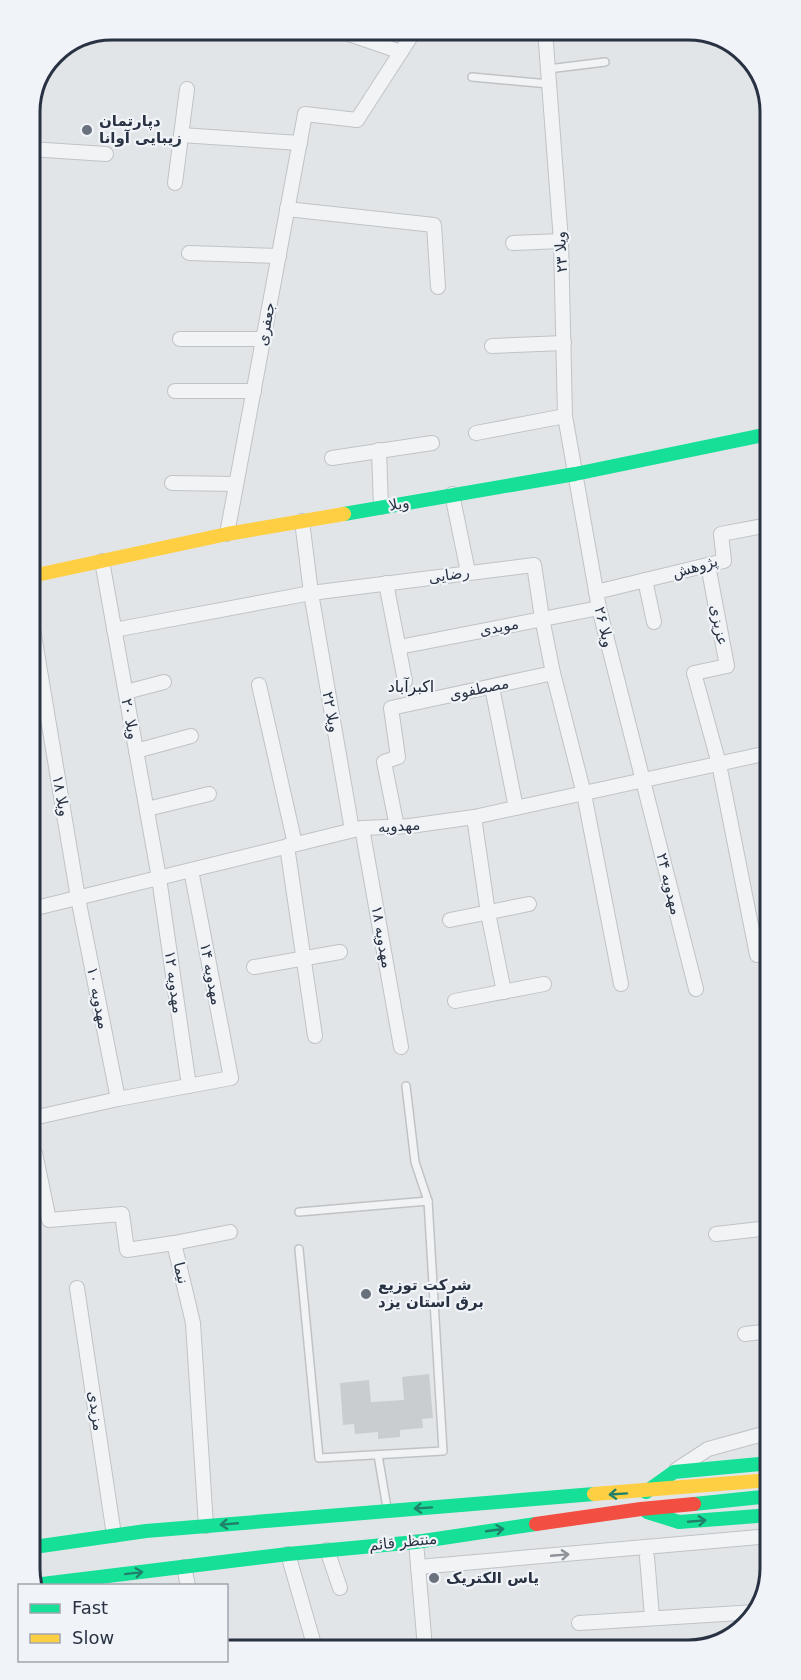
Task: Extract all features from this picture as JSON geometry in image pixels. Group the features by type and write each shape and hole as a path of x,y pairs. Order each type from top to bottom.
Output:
{"main road":[{"name":"ویلا","path":"41,574 227,534 575,474 760,436"},
{"path":"646,1492 674,1472 760,1464"},
{"name":"منتظر قائم","path":"40,1546 114,1535 206,1526 760,1481"},
{"name":"منتظر قائم","path":"44,1584 288,1554 416,1542 641,1509 760,1497"},
{"path":"641,1509 679,1522 760,1516"}],"street":[{"path":"367,40 401,52 408,41"},
{"name":"ویلا ۲۳","path":"546,41 561,241 565,416 575,474"},
{"name":"جعفری","path":"227,534 305,114 357,120 401,52"},
{"path":"175,183 187,89"},
{"path":"181,135 300,143"},
{"path":"41,150 106,154"},
{"path":"288,209 434,225 438,287"},
{"path":"513,243 561,241"},
{"path":"189,253 279,256"},
{"path":"180,339 263,339"},
{"path":"492,346 564,343"},
{"path":"175,391 254,391"},
{"path":"476,433 565,416"},
{"path":"332,458 432,443"},
{"path":"379,450 381,507"},
{"name":"ویلا ۲۶","path":"575,474 599,608 642,779"},
{"path":"172,483 236,484"},
{"path":"452,494 468,572"},
{"name":"ویلا ۲۲","path":"302,521 311,593 357,829"},
{"name":"پژوهش","path":"596,592 724,561 722,534 760,527"},
{"name":"ویلا ۲۰","path":"102,561 159,878"},
{"name":"رضایی","path":"114,630 311,593 534,565 542,618"},
{"name":"عزیزی","path":"708,565 727,666 694,672 719,764"},
{"path":"645,580 654,622"},
{"path":"386,583 405,681"},
{"name":"مویدی","path":"399,646 599,608"},
{"path":"542,618 553,673 584,794 621,984"},
{"name":"مصطفوی","path":"397,827 384,762 398,757 391,708 553,673"},
{"name":"ویلا ۱۸","path":"41,674 78,898"},
{"path":"126,692 164,682"},
{"path":"259,685 291,845 315,1036"},
{"path":"492,687 516,808"},
{"path":"136,751 191,736"},
{"name":"مهدویه","path":"40,907 357,829 397,827 474,817 760,755"},
{"path":"719,764 757,955"},
{"name":"مهدویه ۲۴","path":"642,779 696,989"},
{"path":"147,809 209,794"},
{"path":"474,817 488,912 504,992"},
{"name":"مهدویه ۱۸","path":"357,829 401,1047"},
{"name":"مهدویه ۱۴","path":"189,1086 231,1078 191,870"},
{"name":"مهدویه ۱۲","path":"159,878 189,1086"},
{"name":"مهدویه ۱۰","path":"78,898 118,1099"},
{"path":"450,920 529,904"},
{"path":"254,967 340,952"},
{"path":"456,1001 544,984"},
{"path":"40,1115 189,1086"},
{"name":"نیما","path":"40,1178 49,1220 122,1214 127,1250 174,1243 193,1323 206,1526"},
{"path":"716,1234 760,1229"},
{"path":"174,1243 230,1232"},
{"name":"مزیدی","path":"77,1288 114,1535"},
{"path":"745,1334 760,1332"},
{"path":"674,1472 708,1449 760,1435"},
{"path":"418,1567 760,1537"},
{"path":"416,1542 424,1640"},
{"path":"327,1550 340,1588"},
{"path":"288,1554 313,1639"},
{"path":"647,1557 652,1617"},
{"path":"184,1567 188,1584"},
{"path":"579,1623 745,1613"}],"lane":[{"path":"548,69 605,62"},
{"path":"472,77 549,84"},
{"path":"299,1250 319,1458 443,1451 428,1202 415,1162 406,1086"},
{"path":"298,1212 428,1202"},
{"path":"378,1455 388,1511"}],"building":[{"path":"429,1374 433,1418 422,1419 423,1428 400,1430 400,1437 378,1439 378,1432 355,1434 354,1424 343,1425 340,1383 369,1380 371,1402 404,1400 402,1377"}],"traffic: fast":[{"path":"344,514 575,474 760,436"},
{"path":"646,1492 674,1472 760,1464"},
{"path":"40,1546 146,1531 594,1494"},
{"path":"694,1504 760,1497"},
{"path":"647,1512 679,1522 760,1516"},
{"path":"43,1584 288,1554 416,1542 536,1524"}],"traffic: slow":[{"path":"41,574 227,534 344,514"},
{"path":"594,1494 760,1481"}],"traffic: jam":[{"path":"536,1524 694,1504"}],"place":[{"name":"دپارتمان زیبایی آوانا","path":"87,130"},
{"name":"شرکت توزیع برق استان یزد","path":"366,1294"},
{"name":"یاس الکتریک","path":"434,1578"}],"district":[{"name":"اکبرآباد","path":"411,686"}]}
